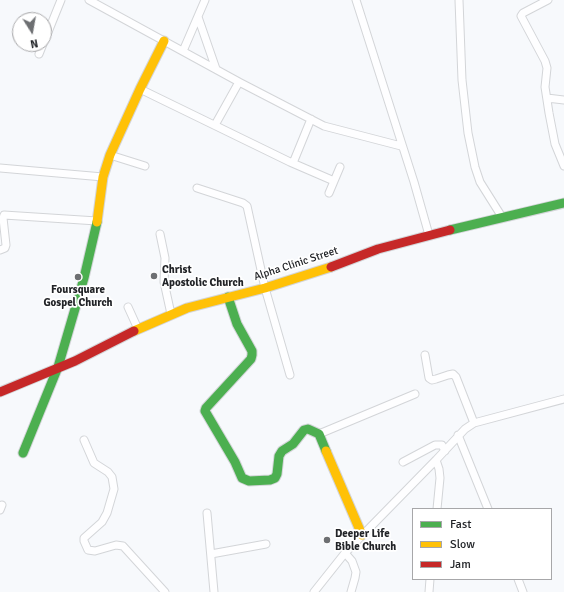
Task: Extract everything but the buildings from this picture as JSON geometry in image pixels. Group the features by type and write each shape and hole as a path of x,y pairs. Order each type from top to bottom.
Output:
{"street":[{"path":"52,23 61,0"},
{"path":"89,0 239,82 324,126 402,146"},
{"path":"183,51 205,0"},
{"path":"356,0 414,182 429,235"},
{"path":"459,0 462,80 468,133 475,167 480,182 502,217"},
{"path":"543,1 522,13 521,16 545,61 547,68 547,98 555,144 564,166"},
{"path":"198,17 216,69"},
{"path":"23,453 58,367 84,278 97,221 103,177 110,155 164,41"},
{"path":"215,125 239,82"},
{"path":"140,89 293,163 334,181"},
{"path":"547,98 564,100"},
{"path":"293,163 311,119"},
{"path":"110,155 145,166"},
{"path":"329,193 340,167"},
{"path":"0,168 103,177"},
{"path":"197,188 247,206 265,288 290,375"},
{"name":"Alpha Clinic Street","path":"0,392 75,361 138,329 187,308 265,288 322,270 378,249 429,235 564,203"},
{"path":"0,250 6,245 4,215 97,221"},
{"path":"160,234 165,258 164,282 171,314"},
{"path":"228,297 237,324 252,351 252,355 251,358 206,408 206,411 235,462 242,478 249,481 270,480 275,478 277,474 279,456 282,451 293,444 304,430 312,430 319,434 362,535"},
{"path":"128,307 138,329"},
{"path":"425,355 429,378 432,380 448,374 453,374 456,377 474,423"},
{"path":"319,434 415,394"},
{"path":"314,592 345,553 445,451 458,435 474,423 564,399"},
{"path":"458,435 488,508"},
{"path":"84,440 94,463 108,472 112,477 114,489 113,497 102,522 84,538 88,550 95,551 116,545 123,546 165,592"},
{"path":"403,462 435,445 442,445 445,451"},
{"path":"436,460 440,478 437,508"},
{"path":"207,513 214,592"},
{"path":"211,554 266,544"},
{"path":"345,553 352,561 356,572 356,578 351,592"},
{"path":"429,592 430,580"},
{"path":"518,580 523,592"}],"traffic: fast":[{"path":"450,230 564,203"},
{"path":"23,453 58,367 84,278 97,222"},
{"path":"228,297 237,324 252,351 252,355 251,359 206,408 205,411 235,462 242,478 249,481 270,480 275,478 277,474 279,456 282,451 293,444 304,430 308,429 319,434 326,451"}],"traffic: slow":[{"path":"97,222 103,177 110,155 164,41"},
{"path":"134,331 187,308 265,288 331,267"},
{"path":"326,451 362,535"}],"traffic: jam":[{"path":"331,267 378,249 450,230"},
{"path":"0,392 75,361 134,331"}],"place":[{"name":"Christ Apostolic Church","path":"154,276"},
{"name":"Foursquare Gospel Church","path":"78,277"},
{"name":"Deeper Life Bible Church","path":"327,540"}]}
